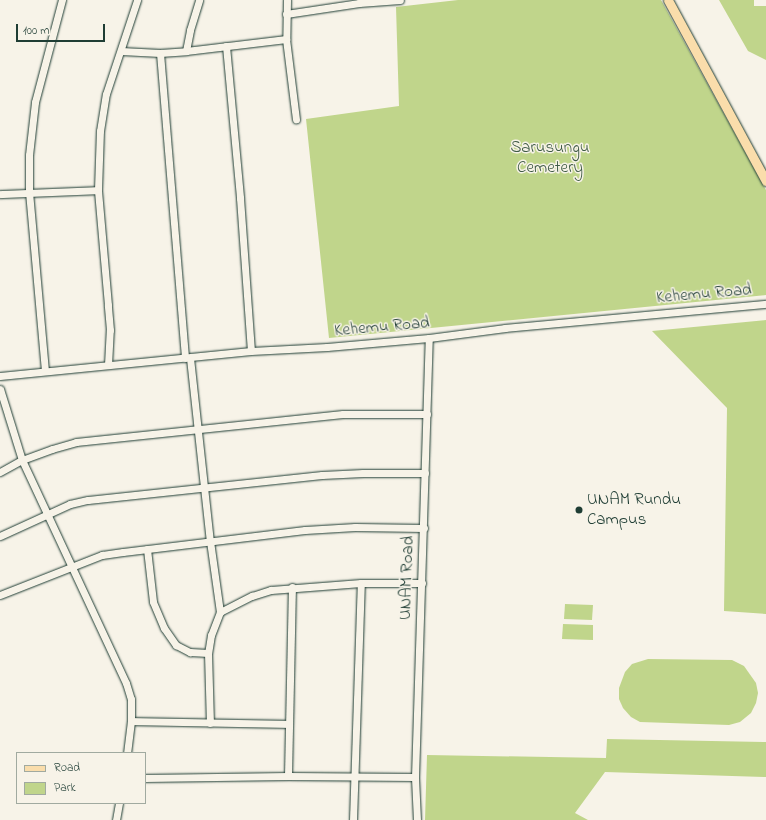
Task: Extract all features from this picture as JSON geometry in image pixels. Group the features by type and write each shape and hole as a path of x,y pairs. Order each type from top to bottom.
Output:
{"main road":[{"path":"668,0 766,180"}],"street":[{"path":"45,372 29,192 29,155 33,114 62,0"},
{"path":"108,365 110,330 98,190 101,117 106,94 137,0"},
{"path":"186,51 190,30 199,0"},
{"path":"287,0 286,39 296,119"},
{"path":"286,14 359,2 400,0"},
{"path":"121,51 160,53 286,39"},
{"path":"226,46 240,198 251,351"},
{"path":"160,53 188,358 220,612 211,635 208,654 210,723"},
{"path":"0,194 98,190"},
{"name":"Kehemu Road","path":"0,376 251,351 327,347 429,338 505,328 766,304"},
{"name":"UNAM Road","path":"417,820 415,777 429,338"},
{"path":"0,389 22,460 126,684 131,700 131,721 127,752"},
{"path":"0,472 22,460 52,448 76,442 343,414 427,414"},
{"path":"0,536 70,504 88,500 329,475 363,473 425,473"},
{"path":"0,595 102,555 210,541 348,528 424,528"},
{"path":"147,549 153,602 164,628 176,645 190,652 208,654"},
{"path":"220,612 252,596 271,590 292,587 361,583 422,583"},
{"path":"353,820 361,583"},
{"path":"288,776 292,587"},
{"path":"131,721 289,724"},
{"path":"146,778 288,776 415,777"},
{"path":"116,820 119,804"}],"green space":[{"name":"Sarusungu Cemetery","path":"458,0 661,0 766,190 766,295 329,338 306,119 399,106 396,7"},
{"path":"719,0 754,0 754,6 766,6 766,60 748,51"},
{"path":"766,320 766,614 724,611 727,408 652,331"},
{"path":"565,604 593,605 592,620 564,619"},
{"path":"563,624 593,625 593,640 562,639"},
{"path":"648,659 732,660 744,666 756,683 758,693 756,703 751,713 740,722 729,725 640,722 631,717 623,708 619,699 619,688 625,672 632,664"},
{"path":"607,739 766,742 766,777 605,772 575,813 588,820 425,820 427,755 606,758"}],"place":[{"name":"UNAM Rundu Campus","path":"579,510"}]}
